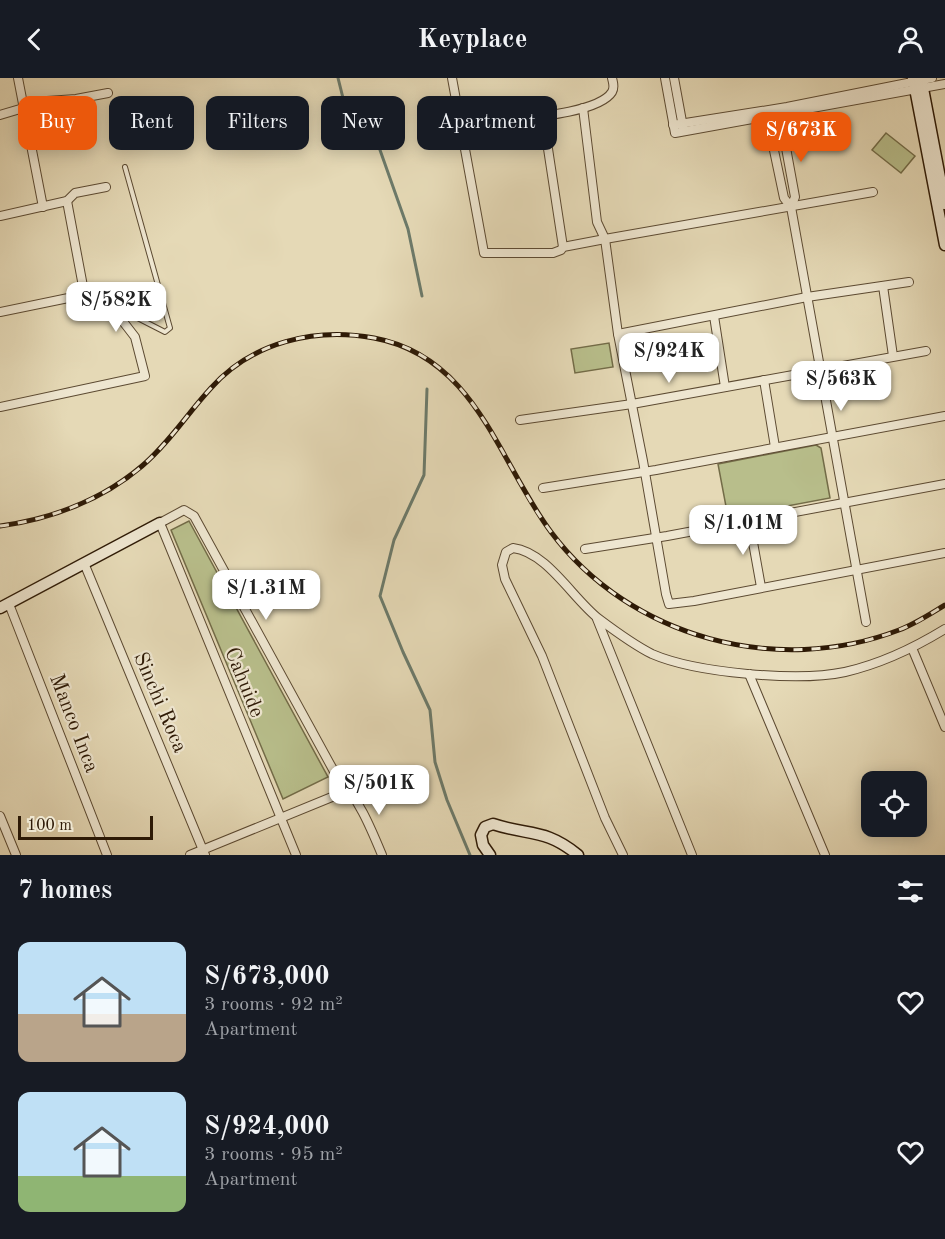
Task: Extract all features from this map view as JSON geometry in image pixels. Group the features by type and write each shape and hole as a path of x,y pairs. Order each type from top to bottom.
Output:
{"street":[{"path":"18,78 21,96"},
{"path":"452,78 484,253 553,253 563,247 873,192"},
{"path":"557,113 599,102 612,93 614,87 612,78"},
{"path":"665,78 675,132 683,127 920,82 945,84"},
{"path":"674,78 683,127"},
{"path":"683,127 780,115 920,82"},
{"path":"920,82 945,204"},
{"path":"92,96 108,93"},
{"path":"583,108 597,222 605,239 618,334 669,604 945,553"},
{"path":"0,115 18,110"},
{"path":"780,115 795,197 791,207"},
{"path":"767,117 784,198 791,207 866,622"},
{"path":"31,150 43,207"},
{"path":"548,150 563,247"},
{"path":"939,175 945,245"},
{"path":"0,216 67,201 75,193 106,187"},
{"path":"67,201 85,297"},
{"path":"618,334 807,297 909,282"},
{"path":"883,286 893,356"},
{"path":"0,312 78,296 106,306 118,315 135,337 145,376 0,407"},
{"path":"714,316 725,387"},
{"path":"520,420 633,404 926,351"},
{"path":"764,380 776,447"},
{"path":"543,488 645,472 945,416"},
{"path":"585,549 656,538 945,483"},
{"path":"4,606 184,510 194,516 336,776 350,790 364,815 382,855"},
{"path":"749,520 762,587"},
{"name":"Cahuide","path":"160,523 296,855"},
{"path":"623,855 604,818 542,656 506,579 502,565 506,552 513,548 528,551 568,586 597,617 650,653 670,661 749,674 828,675 846,672 912,648 945,629"},
{"name":"Sinchi Roca","path":"84,563 204,852"},
{"name":"Manco Inca","path":"4,606 107,855"},
{"path":"597,617 692,855"},
{"path":"912,648 945,727"},
{"path":"749,674 825,855"},
{"path":"190,855 204,852 281,816 350,790"},
{"path":"0,816 16,855"},
{"path":"490,855 483,845 481,835 485,827 493,824 547,836 578,855"}],"lane":[{"path":"106,306 120,309 165,332 169,331 125,167"}],"green space":[{"path":"886,133 915,156 901,173 872,150"},
{"path":"609,343 613,367 575,373 571,349"},
{"path":"816,445 821,448 830,498 728,517 718,464"},
{"path":"189,521 328,777 283,799 171,530"}],"waterway":[{"path":"338,78 344,102 368,123 380,150 408,229 422,296"},
{"path":"427,389 424,475 394,540 380,596 430,710 435,762 447,800 470,855"}],"railway":[{"path":"0,526 57,513 93,498 127,478 161,448 211,388 245,359 265,349 307,337 352,335 374,338 409,349 437,366 461,389 481,416 532,504 551,532 584,569 622,599 664,622 709,638 756,648 804,649 852,644 899,630 945,605"}]}
